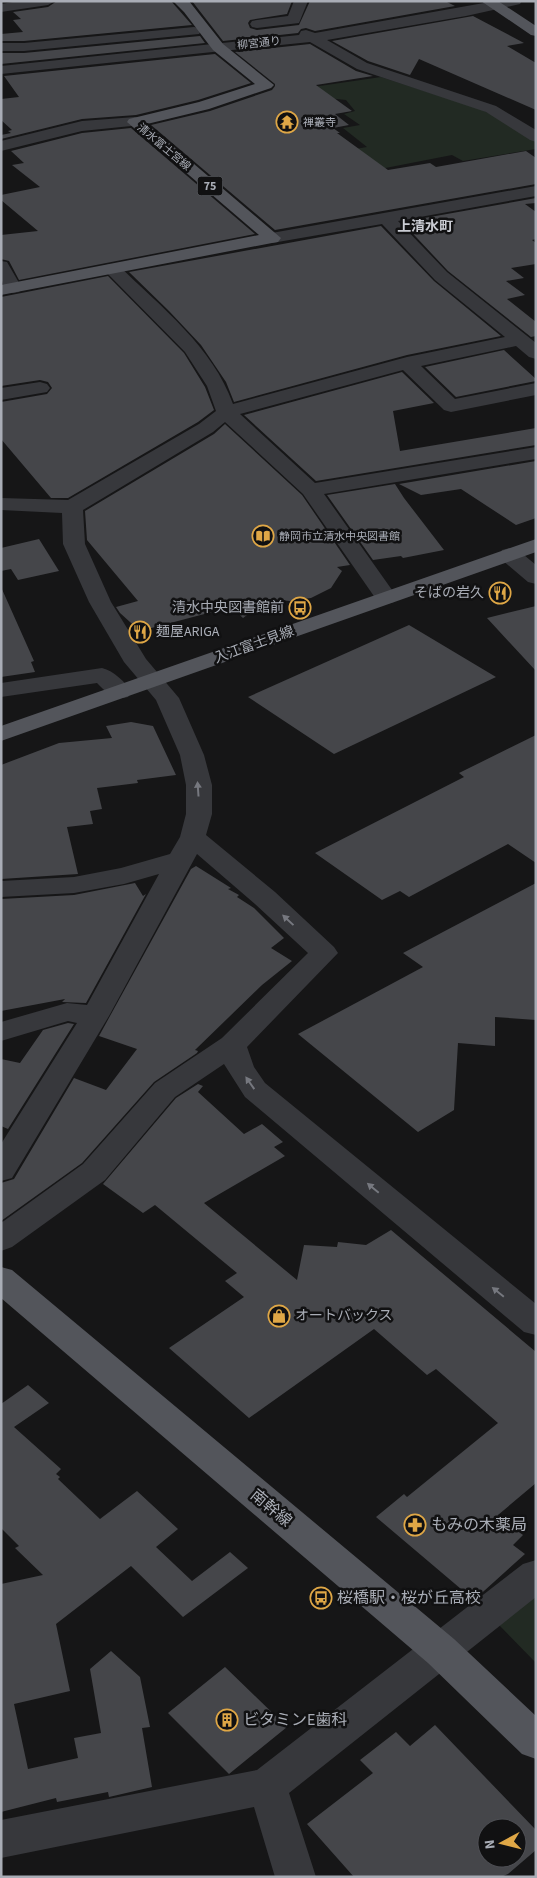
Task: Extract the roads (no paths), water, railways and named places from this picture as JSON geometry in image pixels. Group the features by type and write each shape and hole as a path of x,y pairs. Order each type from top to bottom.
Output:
{"main road":[{"name":"清水富士宮線","path":"135,122 204,106 266,85 218,47 189,9 180,1"},
{"path":"492,4 536,32"},
{"name":"清水富士宮線","path":"135,122 272,238"},
{"path":"7,289 272,238"},
{"name":"入江富士見線","path":"1,734 536,545"},
{"name":"南幹線","path":"1,1279 441,1652 536,1742"}],"street":[{"path":"1,8 48,1"},
{"path":"294,20 301,1"},
{"name":"柳宮通り","path":"1,70 312,38 515,1"},
{"path":"245,25 294,20"},
{"path":"294,20 305,34 362,66 492,109 536,137"},
{"path":"1,47 24,47 225,27"},
{"path":"1,146 82,126 135,122"},
{"path":"272,238 535,192"},
{"path":"386,218 441,276 536,353"},
{"path":"1,266 7,289"},
{"path":"112,269 192,348 218,386 226,412 310,490 386,597"},
{"path":"1,504 72,507 206,428 226,412 407,363 519,340"},
{"path":"407,363 451,406 536,389"},
{"path":"1,394 40,388"},
{"path":"310,490 536,453"},
{"path":"1,1170 95,1016 186,849 199,814 199,785 192,755 167,698 136,662 100,602 74,544 72,507"},
{"path":"510,555 536,577"},
{"path":"1,690 102,675 120,692"},
{"path":"1,888 74,885 124,876 186,849"},
{"path":"1,1239 94,1172 165,1090 232,1045 324,953 265,898 186,849"},
{"path":"1,1032 67,1012 95,1016"},
{"path":"232,1045 240,1068 255,1090 536,1323"},
{"path":"1,1839 267,1786 441,1652 536,1575"},
{"path":"267,1786 296,1877"}],"place":[{"name":"禅叢寺","path":"287,122"},
{"name":"静岡市立清水中央図書館","path":"263,536"},
{"name":"そばの岩久","path":"500,593"},
{"name":"清水中央図書館前","path":"300,608"},
{"name":"麺屋ARIGA","path":"140,632"},
{"name":"オートバックス","path":"279,1316"},
{"name":"もみの木薬局","path":"415,1525"},
{"name":"桜橋駅・桜が丘高校","path":"321,1598"},
{"name":"ビタミンE歯科","path":"227,1720"}],"district":[{"name":"上清水町","path":"425,227"}]}
